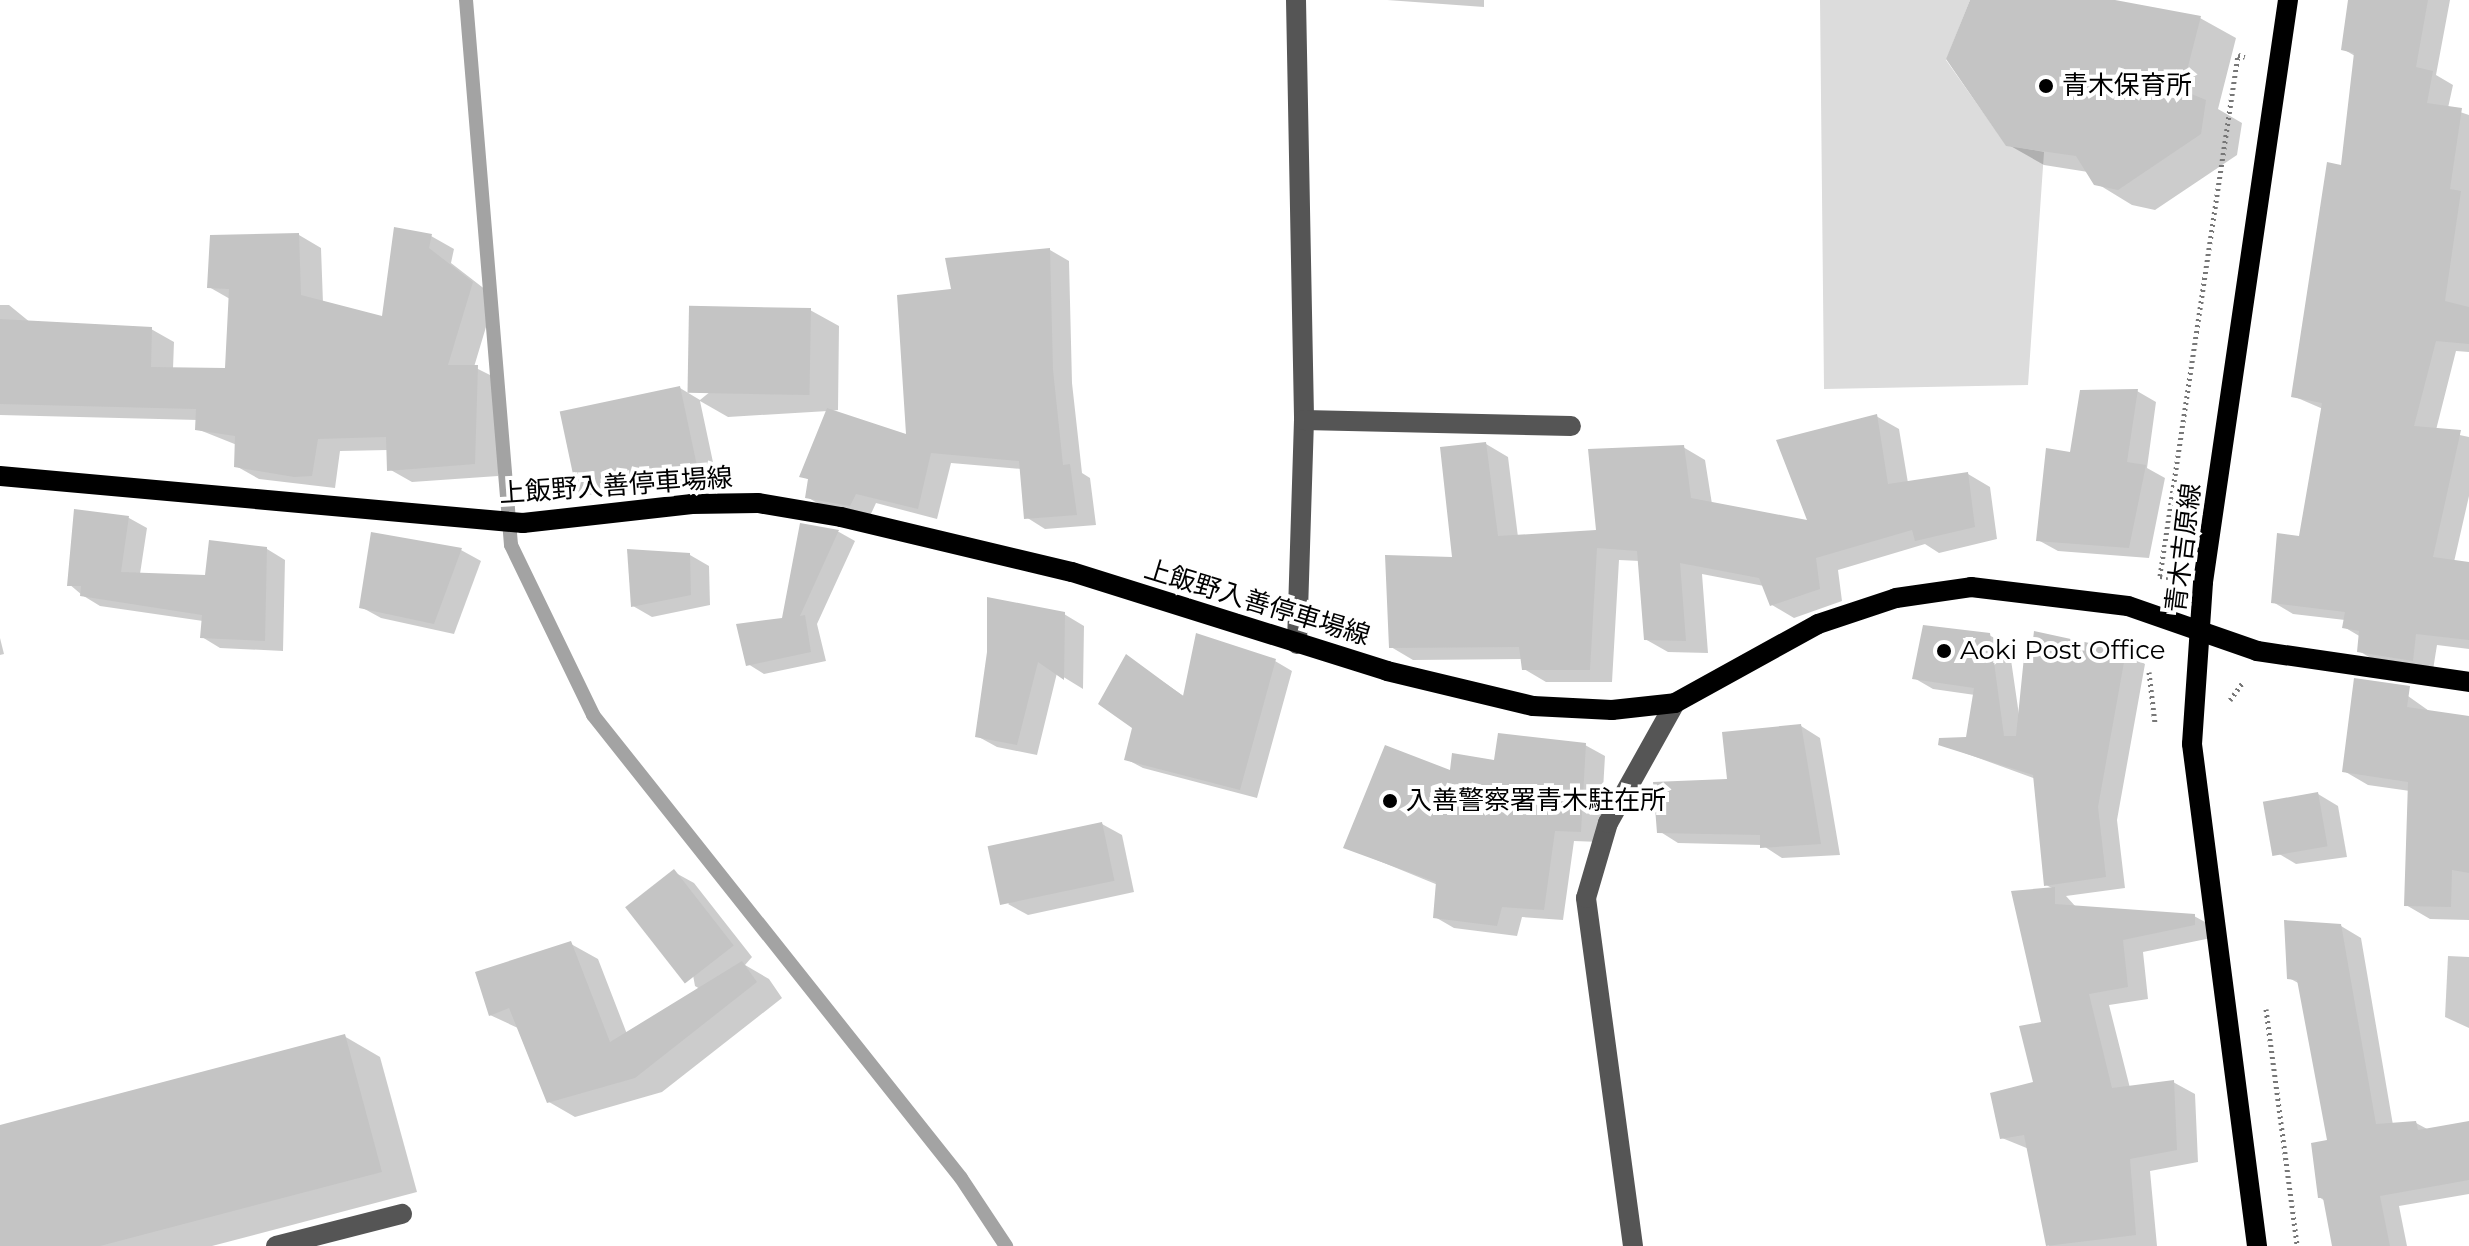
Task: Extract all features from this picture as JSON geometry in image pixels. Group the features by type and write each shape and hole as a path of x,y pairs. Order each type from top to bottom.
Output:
{"main road":[{"name":"青木吉原線","path":"2257,1246 2192,744 2203,582 2288,0"},
{"name":"上飯野入善停車場線","path":"0,476 523,523 692,504 758,503 841,517 1072,572 1297,644 1463,691 1533,706 1612,710 1675,703 1818,624 1896,598 1971,587 2021,589 2128,606 2257,651 2469,682"}],"street":[{"path":"1296,0 1304,420 1297,644"},
{"path":"1304,420 1571,426"},
{"path":"1633,1246 1586,898 1608,823 1675,703"},
{"path":"276,1246 402,1214"}],"shaded area":[{"path":"1820,0 1970,0 1946,60 2006,145 2044,152 2028,385 1824,389"}],"building":[{"path":"1970,0 2115,0 2201,16 2182,90 2206,100 2201,134 2118,190 2094,185 2076,156 2006,146 1946,59"},
{"path":"2348,0 2428,0 2416,67 2433,71 2427,103 2462,108 2450,189 2461,191 2445,301 2469,307 2469,344 2436,341 2414,426 2461,430 2433,557 2469,562 2469,640 2416,634 2413,661 2357,652 2359,631 2342,628 2345,612 2271,603 2277,533 2299,536 2322,403 2291,397 2327,162 2341,165 2354,53 2341,50"},
{"path":"394,227 432,234 429,248 473,282 448,365 478,365 475,464 387,471 386,437 318,439 312,476 294,477 234,467 235,436 195,430 196,409 0,404 0,319 152,327 151,367 225,368 229,289 207,288 210,235 299,233 301,295 382,316"},
{"path":"1050,248 1053,370 1063,465 1070,464 1077,515 1024,519 1019,461 931,453 918,509 856,494 850,506 805,498 808,479 799,477 827,408 906,434 897,295 951,289 945,258"},
{"path":"689,306 811,308 809,395 688,393"},
{"path":"680,386 698,471 578,497 560,412"},
{"path":"2138,389 2127,462 2146,465 2129,548 2036,541 2046,448 2070,452 2080,390"},
{"path":"1877,414 1888,484 1968,472 1975,527 1915,541 1912,530 1816,558 1820,589 1770,606 1759,578 1680,563 1686,641 1644,640 1637,551 1597,548 1590,670 1522,670 1519,647 1389,648 1385,555 1452,557 1440,447 1486,442 1498,536 1596,530 1588,449 1684,445 1691,498 1807,520 1776,440"},
{"path":"74,509 129,516 121,572 205,575 209,540 267,547 265,641 200,638 202,615 80,596 81,586 67,586"},
{"path":"800,523 839,530 800,616 805,615 811,652 746,666 736,624 782,618"},
{"path":"371,532 462,548 434,624 359,608"},
{"path":"627,549 690,553 691,595 631,607"},
{"path":"987,597 1065,612 1064,680 1038,662 1017,745 975,737 987,652"},
{"path":"1923,625 1990,633 2004,736 2016,736 2026,637 2033,638 2034,631 2126,651 2098,807 2106,877 2044,886 2033,775 1938,745 1939,738 1966,737 1974,688 1912,679"},
{"path":"1196,633 1276,659 1240,790 1124,760 1132,728 1098,704 1126,654 1183,696"},
{"path":"2354,678 2410,686 2407,707 2469,716 2469,873 2452,870 2451,907 2404,906 2408,782 2342,772"},
{"path":"1801,724 1821,844 1760,848 1760,835 1657,833 1653,782 1727,779 1722,732"},
{"path":"1498,733 1586,743 1581,832 1555,831 1544,910 1502,907 1497,926 1433,918 1436,882 1343,848 1385,745 1450,770 1452,753 1494,760"},
{"path":"2318,792 2328,846 2272,856 2263,802"},
{"path":"1102,822 1114,881 1000,905 988,846"},
{"path":"674,869 734,945 685,984 625,907"},
{"path":"2055,887 2055,904 2195,914 2195,925 2123,940 2128,987 2089,994 2112,1088 2174,1080 2177,1150 2130,1159 2136,1235 2046,1246 2024,1135 2000,1139 1990,1093 2033,1082 2019,1026 2041,1022 2011,891"},
{"path":"2284,920 2341,924 2376,1124 2416,1121 2418,1130 2469,1121 2469,1180 2380,1196 2390,1246 2332,1246 2323,1198 2318,1198 2311,1143 2327,1140 2297,980 2287,979"},
{"path":"571,941 610,1042 742,961 757,982 635,1078 547,1103 509,1008 489,1016 475,972"},
{"path":"345,1034 382,1172 100,1246 0,1246 0,1125"}],"waterway":[{"path":"466,0 511,545 593,715 961,1178 1006,1246"}],"place":[{"name":"青木保育所","path":"2046,86"},
{"name":"Aoki Post Office","path":"1944,651"},
{"name":"入善警察署青木駐在所","path":"1390,801"}]}
